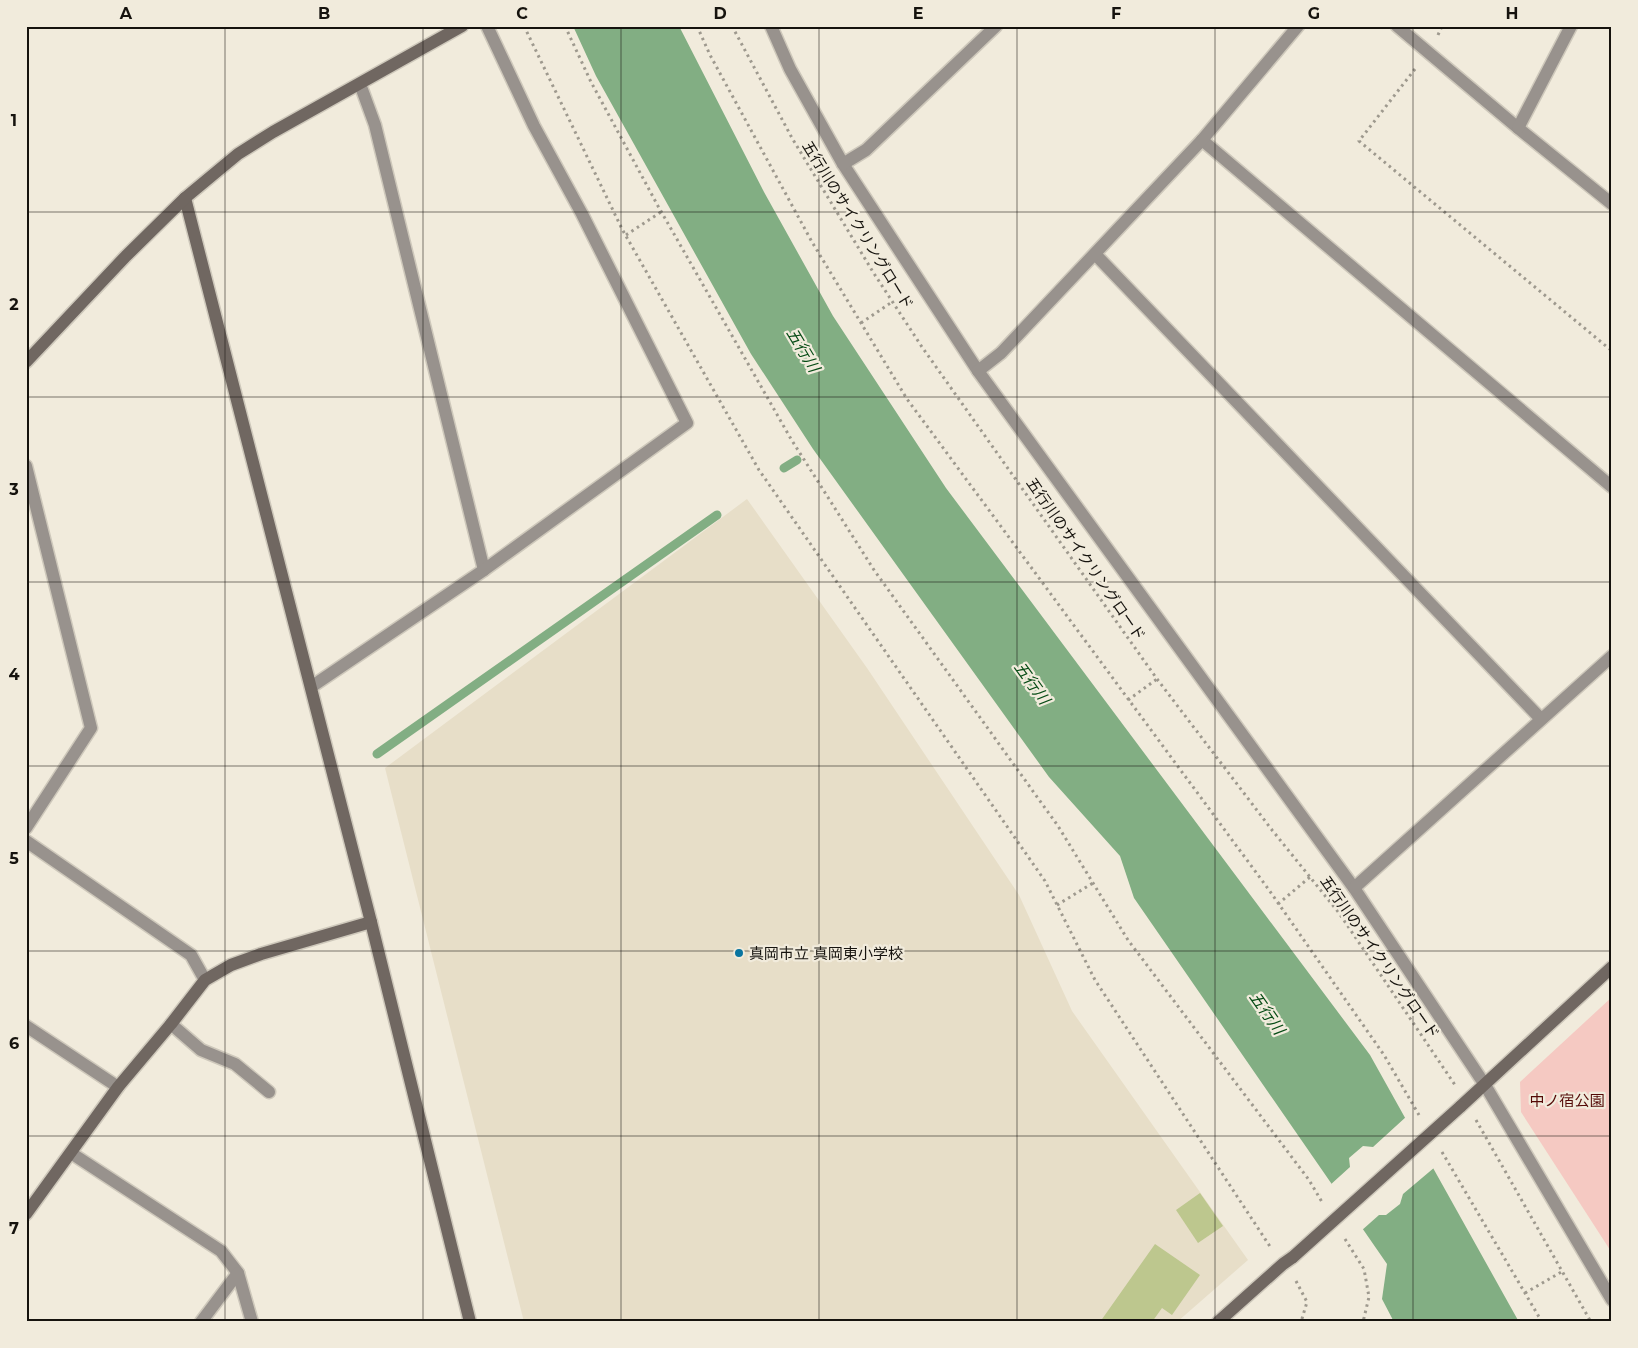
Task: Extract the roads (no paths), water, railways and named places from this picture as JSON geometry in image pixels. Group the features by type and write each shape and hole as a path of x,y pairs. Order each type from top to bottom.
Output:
{"street":[{"path":"26,362 126,256 186,198 238,154 273,132 462,26"},
{"path":"311,687 484,570 687,423 582,214 534,126 487,26"},
{"path":"772,26 790,68 843,164 978,371 1354,888 1485,1085 1612,1300"},
{"path":"843,164 866,150 996,26"},
{"path":"978,371 1001,353 1202,140 1298,26"},
{"path":"1397,26 1612,204"},
{"path":"1518,128 1571,26"},
{"path":"360,84 376,125 484,570"},
{"path":"1202,140 1612,486"},
{"path":"186,198 371,922 470,1322"},
{"path":"1095,254 1541,719"},
{"path":"26,466 91,728 26,828"},
{"path":"1354,888 1612,656"},
{"path":"26,841 192,955 205,980"},
{"path":"26,1214 118,1087 205,980 232,965 261,954 371,922"},
{"path":"1218,1322 1485,1085 1612,967"},
{"path":"171,1024 201,1050 235,1064 269,1092"},
{"path":"26,1026 118,1087"},
{"path":"70,1153 221,1252 238,1273 252,1322"},
{"path":"201,1322 238,1273"}],"water":[{"name":"五行川","path":"573,26 679,26 764,192 833,316 946,488 1370,1055 1519,1322 1394,1322 1382,1299 1387,1264 1134,898 1120,856 1049,777 813,449 751,354 596,76"}],"waterway":[{"path":"784,468 797,460"},
{"path":"377,754 717,515"}],"place":[{"name":"真岡市立 真岡東小学校","path":"739,953"}],"park label":[{"name":"中ノ宿公園","path":"1567,1100"}]}
